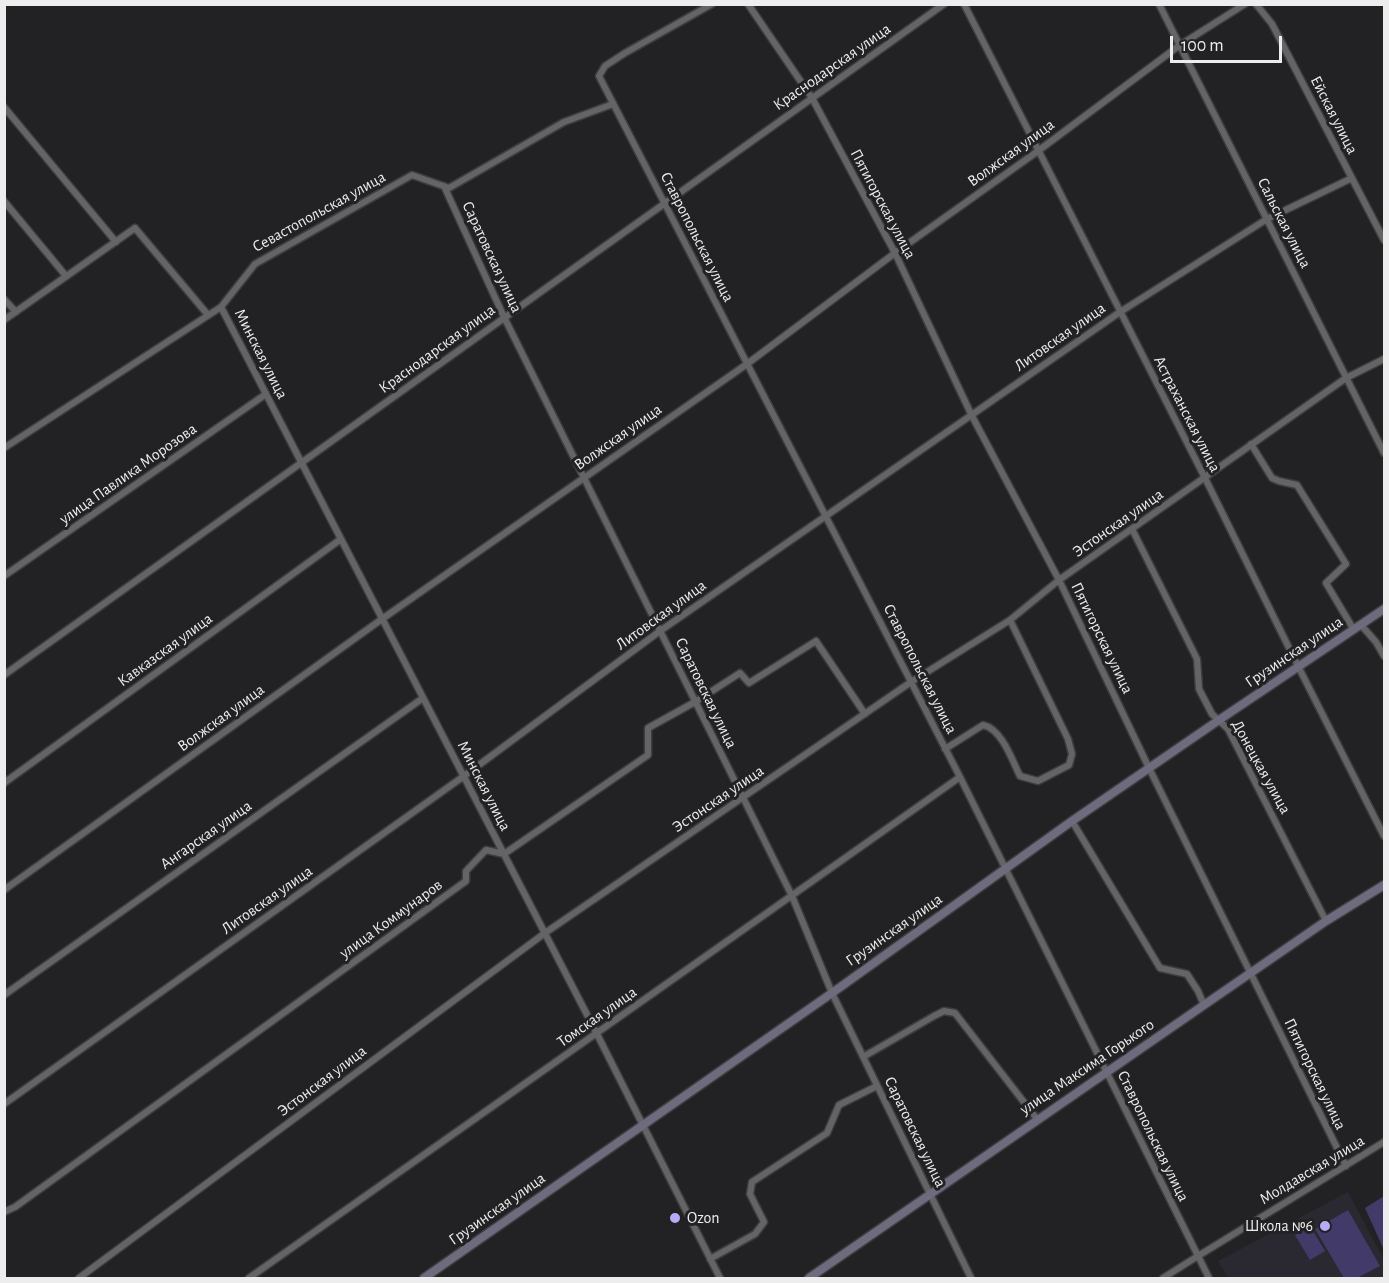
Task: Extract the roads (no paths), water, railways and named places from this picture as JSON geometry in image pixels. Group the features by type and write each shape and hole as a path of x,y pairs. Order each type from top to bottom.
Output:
{"main road":[{"name":"Грузинская улица","path":"424,1278 832,993 1072,821 1384,609"},
{"name":"улица Максима Горького","path":"809,1278 1326,921 1384,885"}],"street":[{"name":"Ставропольская улица","path":"712,4 625,53 605,66 599,76 960,777 1209,1278"},
{"name":"Пятигорская улица","path":"748,4 812,98 895,253 972,416 1059,580 1149,768 1346,1166"},
{"name":"Краснодарская улица","path":"4,675 944,4"},
{"name":"Астраханская улица","path":"964,4 1384,836"},
{"name":"Сальская улица","path":"1159,4 1384,453"},
{"name":"Волжская улица","path":"4,890 382,619 747,364 1180,45 1245,4"},
{"name":"Ейская улица","path":"1256,4 1272,24 1384,240"},
{"path":"444,186 449,188 564,122 613,104"},
{"path":"4,106 116,242"},
{"name":"Севастопольская улица","path":"4,448 221,307 255,264 412,175 444,186"},
{"name":"Литовская улица","path":"4,1104 464,776 660,631 1120,312 1267,219 1352,178"},
{"name":"Саратовская улица","path":"444,186 504,317 792,896 832,993 971,1278"},
{"path":"4,201 66,276"},
{"path":"4,320 135,228 208,315"},
{"path":"4,299 16,312"},
{"name":"Минская улица","path":"221,307 597,1034 720,1278"},
{"name":"Эстонская улица","path":"79,1278 545,933 911,682 1010,620 1059,580 1346,378 1384,359"},
{"name":"улица Павлика Морозова","path":"4,576 266,394"},
{"path":"1251,444 1272,478 1297,485 1346,564 1326,583 1357,627 1376,642 1384,656"},
{"name":"Донецкая улица","path":"1132,529 1197,659 1199,689 1212,714 1228,729 1326,921"},
{"name":"Кавказская улица","path":"4,783 341,539"},
{"path":"945,749 984,725 991,727 999,735 1020,776 1038,781 1068,765 1072,754 1068,739 1010,620"},
{"name":"улица Коммунаров","path":"4,1212 15,1207 466,881 466,871 486,850 504,854 648,755 648,728 695,702 740,673 749,683 816,641 864,714"},
{"name":"Ангарская улица","path":"4,995 423,698"},
{"name":"Томская улица","path":"249,1278 960,777"},
{"path":"1072,821 1160,968 1187,974 1204,1005"},
{"path":"863,1057 944,1011 955,1013 1037,1119"},
{"path":"710,1258 755,1234 764,1222 750,1194 752,1182 827,1133 839,1105 877,1086"},
{"name":"Молдавская улица","path":"1163,1278 1384,1142"}],"place":[{"name":"Ozon","path":"675,1218"},
{"name":"Школа №6","path":"1325,1226"}]}
